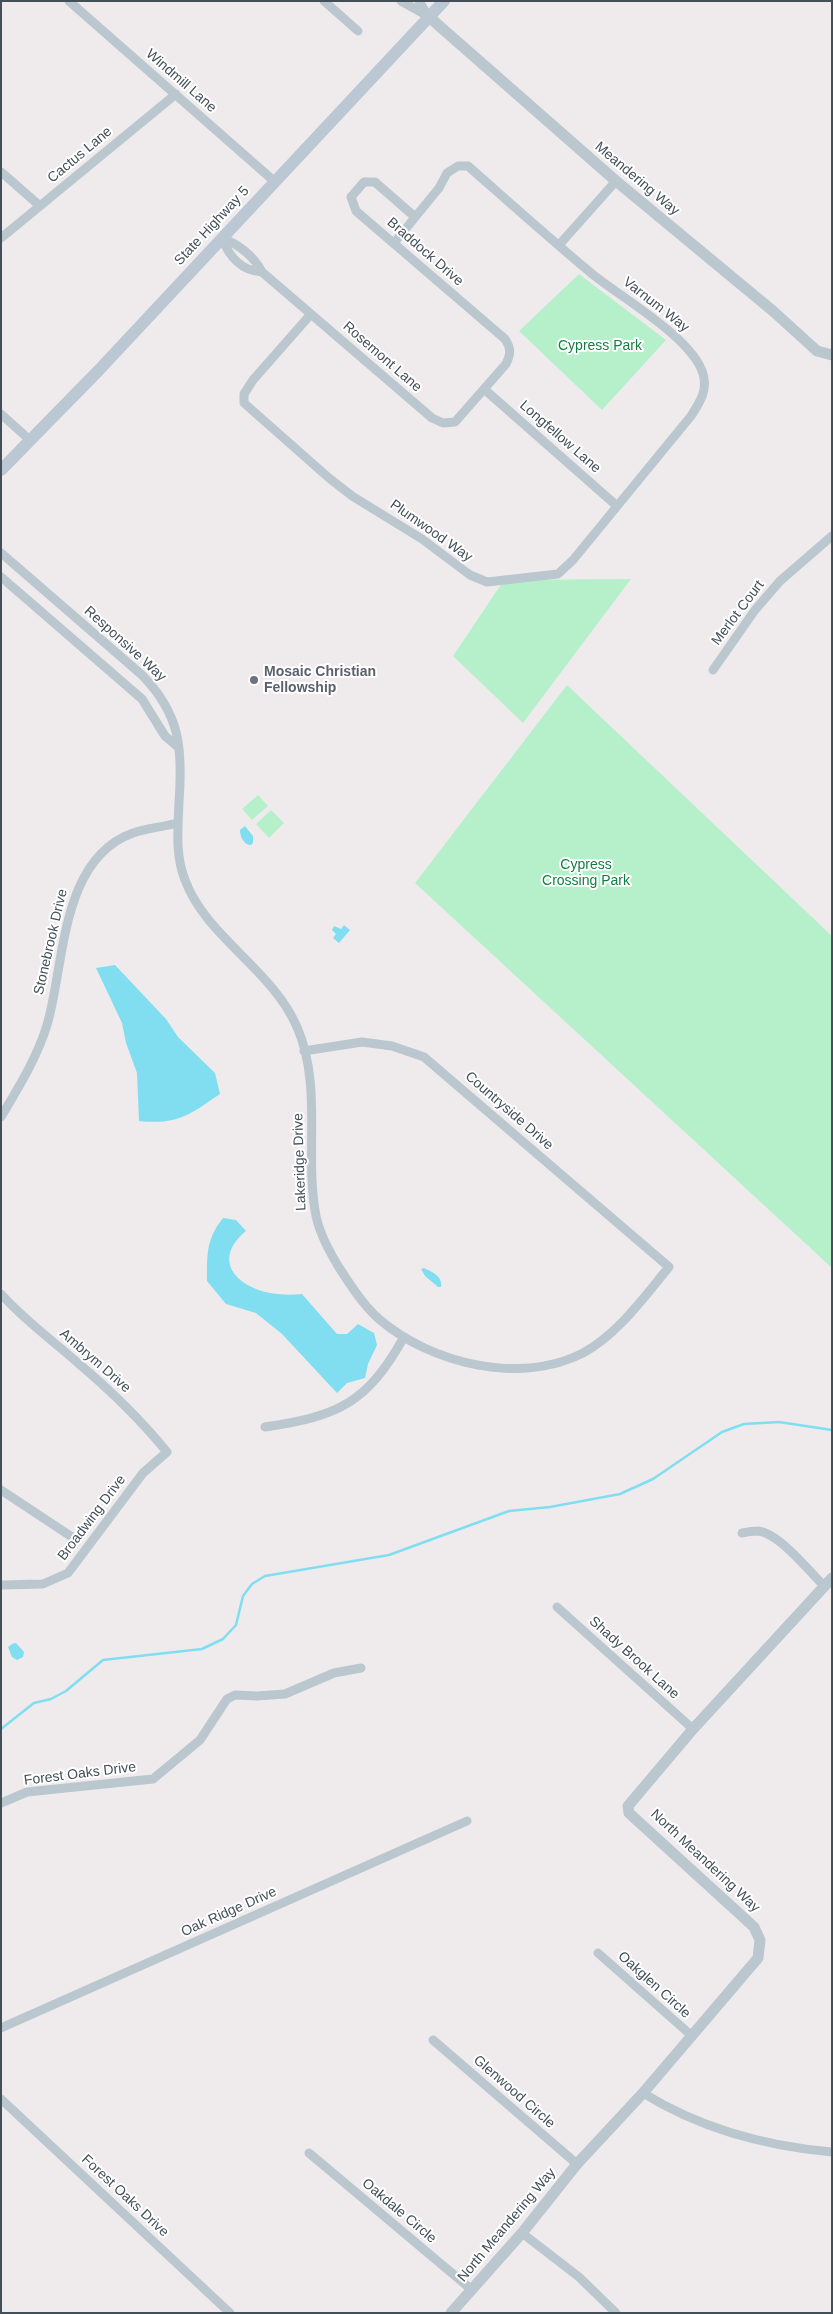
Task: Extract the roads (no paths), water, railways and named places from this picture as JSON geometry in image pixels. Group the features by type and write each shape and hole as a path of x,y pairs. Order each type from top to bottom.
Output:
{"main road":[{"name":"State Highway 5","path":"1,470 31,441 444,1"}],"street":[{"name":"Windmill Lane","path":"69,1 274,181"},
{"path":"324,1 358,31"},
{"path":"401,1 428,16"},
{"path":"419,1 428,16"},
{"name":"Meandering Way","path":"428,16 616,181 773,311 817,351 832,355"},
{"name":"Cactus Lane","path":"1,238 176,94"},
{"name":"Varnum Way","path":"415,217 448,174 458,166 468,166 593,274 688,348 703,374 704,396 692,416 618,506"},
{"path":"1,172 40,206"},
{"path":"559,245 616,181"},
{"name":"Braddock Drive","path":"415,217 374,182 364,182 351,197 356,211 505,339 510,346 510,355 506,364 484,389"},
{"path":"394,243 415,217"},
{"name":"Rosemont Lane","path":"222,238 234,243 258,264 262,272 432,418 443,423 455,422 484,389"},
{"name":"Plumwood Way","path":"311,314 253,380 244,394 244,403 352,496 422,539 470,575 488,582 558,574 573,560 618,506"},
{"name":"Longfellow Lane","path":"484,389 618,506"},
{"path":"1,414 31,441"},
{"name":"Merlot Court","path":"713,670 755,610 780,581 832,536"},
{"name":"Responsive Way","path":"1,553 142,675 158,692 177,729 178,747"},
{"path":"1,577 142,699 165,736 178,747"},
{"name":"Lakeridge Drive","path":"178,747 180,769 177,824 178,855 184,880 196,904 276,990 297,1027 311,1082 312,1162 316,1218 330,1252 349,1284 378,1318 404,1337 448,1358 497,1369 534,1368 581,1354 604,1340 669,1267"},
{"name":"Stonebrook Drive","path":"1,1117 27,1072 46,1026 71,910 79,884 91,865 106,848 132,833 177,824"},
{"name":"Countryside Drive","path":"304,1051 362,1042 392,1046 424,1057 669,1267"},
{"name":"Ambrym Drive","path":"1,1294 18,1312 140,1420 167,1452"},
{"path":"265,1427 296,1421 349,1404 367,1390 388,1365 404,1337"},
{"name":"Broadwing Drive","path":"1,1585 43,1584 68,1573 143,1473 167,1452"},
{"path":"1,1490 72,1537"},
{"path":"742,1533 759,1531 770,1536 828,1582"},
{"name":"North Meandering Way","path":"452,2313 522,2233 577,2164 643,2092 758,1958 760,1940 754,1926 629,1813 628,1806 693,1729 752,1667 828,1582"},
{"name":"Shady Brook Lane","path":"557,1607 693,1729"},
{"name":"Forest Oaks Drive","path":"1,1803 28,1792 153,1779 200,1740 227,1699 235,1695 285,1694 334,1673 361,1668"},
{"name":"Oak Ridge Drive","path":"1,2028 467,1821"},
{"name":"Oakglen Circle","path":"598,1953 692,2036"},
{"name":"Glenwood Circle","path":"433,2040 577,2164"},
{"path":"643,2092 666,2107 694,2120 739,2136 781,2146 832,2152"},
{"name":"Forest Oaks Drive","path":"1,2099 230,2313"},
{"name":"Oakdale Circle","path":"309,2153 472,2290"},
{"path":"522,2233 579,2277 616,2313"}],"water":[{"path":"245,826 253,836 253,843 251,845 244,842 241,835 240,830"},
{"path":"344,925 350,930 339,943 333,938 336,934 332,930 334,926 341,929"},
{"path":"115,965 166,1019 178,1037 215,1073 220,1094 191,1113 174,1120 139,1121 137,1073 126,1043 122,1023 96,968"},
{"path":"223,1218 236,1220 246,1231 236,1241 230,1252 229,1261 232,1270 238,1278 247,1284 270,1293 302,1294 337,1334 347,1334 358,1324 374,1333 377,1345 368,1364 365,1378 347,1383 337,1393 282,1334 256,1313 226,1304 207,1281 210,1240"},
{"path":"424,1268 439,1277 441,1287 438,1287 425,1276 421,1269"},
{"path":"16,1643 24,1652 23,1657 17,1660 12,1657 8,1647"}],"waterway":[{"path":"1,1729 34,1703 51,1699 66,1691 103,1660 202,1649 223,1639 236,1625 243,1596 252,1584 265,1576 389,1555 509,1511 550,1507 620,1494 653,1479 722,1432 744,1424 779,1422 832,1430"}],"place":[{"name":"Mosaic Christian Fellowship","path":"254,680"}],"park label":[{"name":"Cypress Park","path":"600,346"},
{"name":"Cypress Crossing Park","path":"586,874"}]}
